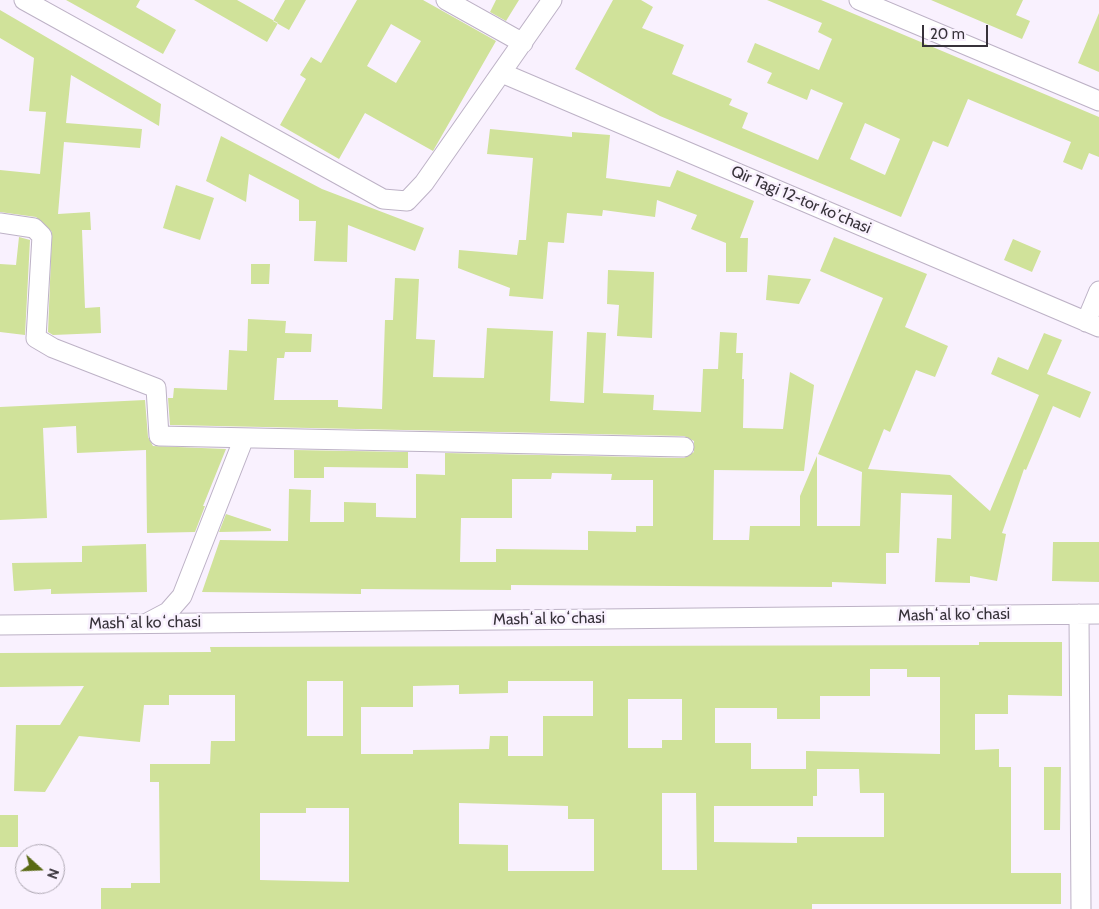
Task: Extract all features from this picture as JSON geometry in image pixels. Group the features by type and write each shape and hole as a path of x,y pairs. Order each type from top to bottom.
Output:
{"street":[{"path":"24,0 383,199 407,201 424,183 524,43 552,0"},
{"path":"446,0 524,43"},
{"path":"859,0 1099,101"},
{"name":"Qir Tagi 12-tor koʼchasi","path":"502,73 1092,324"},
{"path":"0,223 34,228 42,236 36,338 53,348 156,388 159,436 684,447"},
{"path":"1092,324 1099,291"},
{"path":"148,622 168,612 182,596 244,438"},
{"path":"1079,614 1081,909"},
{"name":"Mashʻal koʻchasi","path":"0,625 148,622 1099,614"}],"building":[{"path":"66,0 140,0 136,7 176,30 163,54"},
{"path":"194,0 237,0 278,23 267,42"},
{"path":"285,0 306,0 289,30 273,21"},
{"path":"357,0 423,0 496,41 433,151 365,113 339,159 280,125 306,79 300,75 311,57 321,63","holes":["391,24 421,41 396,83 367,66"]},
{"path":"496,0 519,0 506,21 490,12"},
{"path":"613,0 641,0 653,7 642,28 684,45 672,74 732,99 729,105 748,113 742,128 818,160 843,103 811,89 807,100 767,83 772,73 747,62 755,43 819,70 832,39 818,32 822,23 767,0 821,0 1099,117 1099,157 1089,153 1082,170 1063,162 1071,142 968,99 948,147 933,141 901,217 660,116 575,69","holes":["865,123 900,139 885,175 850,159"]},
{"path":"931,0 1023,0 1016,15 1030,21 1022,39"},
{"path":"0,10 161,104 159,126 71,75 66,123 142,129 140,148 64,142 58,214 90,212 91,230 82,230 85,308 100,307 101,333 53,335 48,332 52,232 36,217 0,212 0,170 40,174 46,112 29,111 34,58 0,38"},
{"path":"1099,13 1099,72 1078,63"},
{"path":"490,129 572,137 572,132 610,135 606,178 670,187 677,170 754,201 740,238 748,238 747,272 726,272 726,243 691,229 697,215 657,200 655,217 603,210 602,216 567,213 564,243 548,242 543,299 509,296 510,288 458,268 459,250 517,255 519,240 526,240 533,158 487,154"},
{"path":"221,136 322,189 424,228 415,251 348,225 347,262 314,261 316,221 299,221 299,200 249,174 246,202 206,181"},
{"path":"176,185 214,198 200,240 163,228"},
{"path":"19,237 30,240 25,335 0,332 0,264 16,265"},
{"path":"834,237 927,274 905,327 948,346 935,377 916,370 890,432 884,429 868,469 950,475 990,511 1039,395 991,374 998,357 1028,370 1044,333 1062,340 1047,374 1091,392 1080,418 1053,406 1026,470 1024,469 1002,533 1006,534 997,581 970,576 970,583 935,582 937,538 951,539 952,495 901,493 899,553 886,553 886,584 832,582 832,587 511,585 511,590 361,589 361,594 202,592 220,540 288,541 289,489 311,490 310,522 344,522 344,502 376,503 376,517 416,518 416,474 445,475 445,453 684,458 694,452 694,441 684,436 170,425 168,398 173,398 174,388 227,390 229,350 247,351 248,319 286,321 285,333 312,334 311,352 285,352 284,358 277,358 274,400 338,400 338,407 382,409 385,320 393,320 395,278 419,279 416,339 435,340 433,377 484,378 487,328 553,331 550,401 584,403 587,332 606,333 603,393 654,395 653,410 701,412 703,369 718,369 720,332 737,333 736,353 743,353 743,428 783,429 790,372 814,385 804,471 714,470 713,540 749,540 750,526 800,526 800,496 817,456 817,526 860,526 862,472 818,454 883,298 820,271","holes":["552,473 612,474 611,480 653,480 653,526 636,526 636,532 588,531 588,550 496,549 496,562 460,562 461,518 512,518 512,479 551,479"]},
{"path":"1013,239 1041,251 1032,272 1004,260"},
{"path":"251,264 270,264 269,284 251,284"},
{"path":"608,270 654,272 652,338 617,336 619,305 607,304"},
{"path":"768,275 811,279 799,304 766,300"},
{"path":"145,400 148,437 153,446 226,449 203,506 205,506 195,532 147,533 146,450 77,453 76,426 43,428 47,518 0,520 0,407"},
{"path":"294,450 408,452 408,468 324,467 324,478 294,478"},
{"path":"226,514 271,529 271,531 219,532"},
{"path":"1053,542 1099,542 1099,582 1052,581"},
{"path":"146,544 147,592 51,594 51,589 14,591 12,563 82,562 82,546"},
{"path":"979,642 1062,642 1062,696 1008,695 1008,714 975,714 975,750 999,749 999,767 1011,767 1011,873 1061,873 1061,904 812,904 812,909 101,909 101,888 131,888 131,883 160,883 159,782 150,782 150,764 210,764 211,741 235,741 235,695 169,695 169,705 144,705 140,742 79,736 45,792 14,791 16,725 60,725 84,686 0,687 0,653 211,652 210,647 979,645","holes":["870,669 907,669 907,677 940,677 940,754 806,751 806,769 751,769 751,743 715,743 715,708 777,708 777,719 820,719 820,696 870,696","307,681 343,681 343,736 307,736","508,681 593,681 593,716 543,716 543,756 508,756 508,736 490,736 489,749 413,750 413,754 361,754 361,707 413,707 413,686 459,685 459,694 508,693","628,699 682,699 682,740 662,740 662,748 628,748","817,769 859,769 860,793 884,793 884,837 797,837 797,843 714,842 714,806 813,806 813,796 817,796","662,793 696,793 697,870 662,870","459,803 568,806 568,819 594,819 594,871 508,871 508,845 459,844","306,808 349,808 349,882 260,880 260,813 306,813"]},
{"path":"1044,767 1061,767 1060,830 1044,830"},
{"path":"0,815 18,815 18,844 15,844 15,847 0,847"}]}
